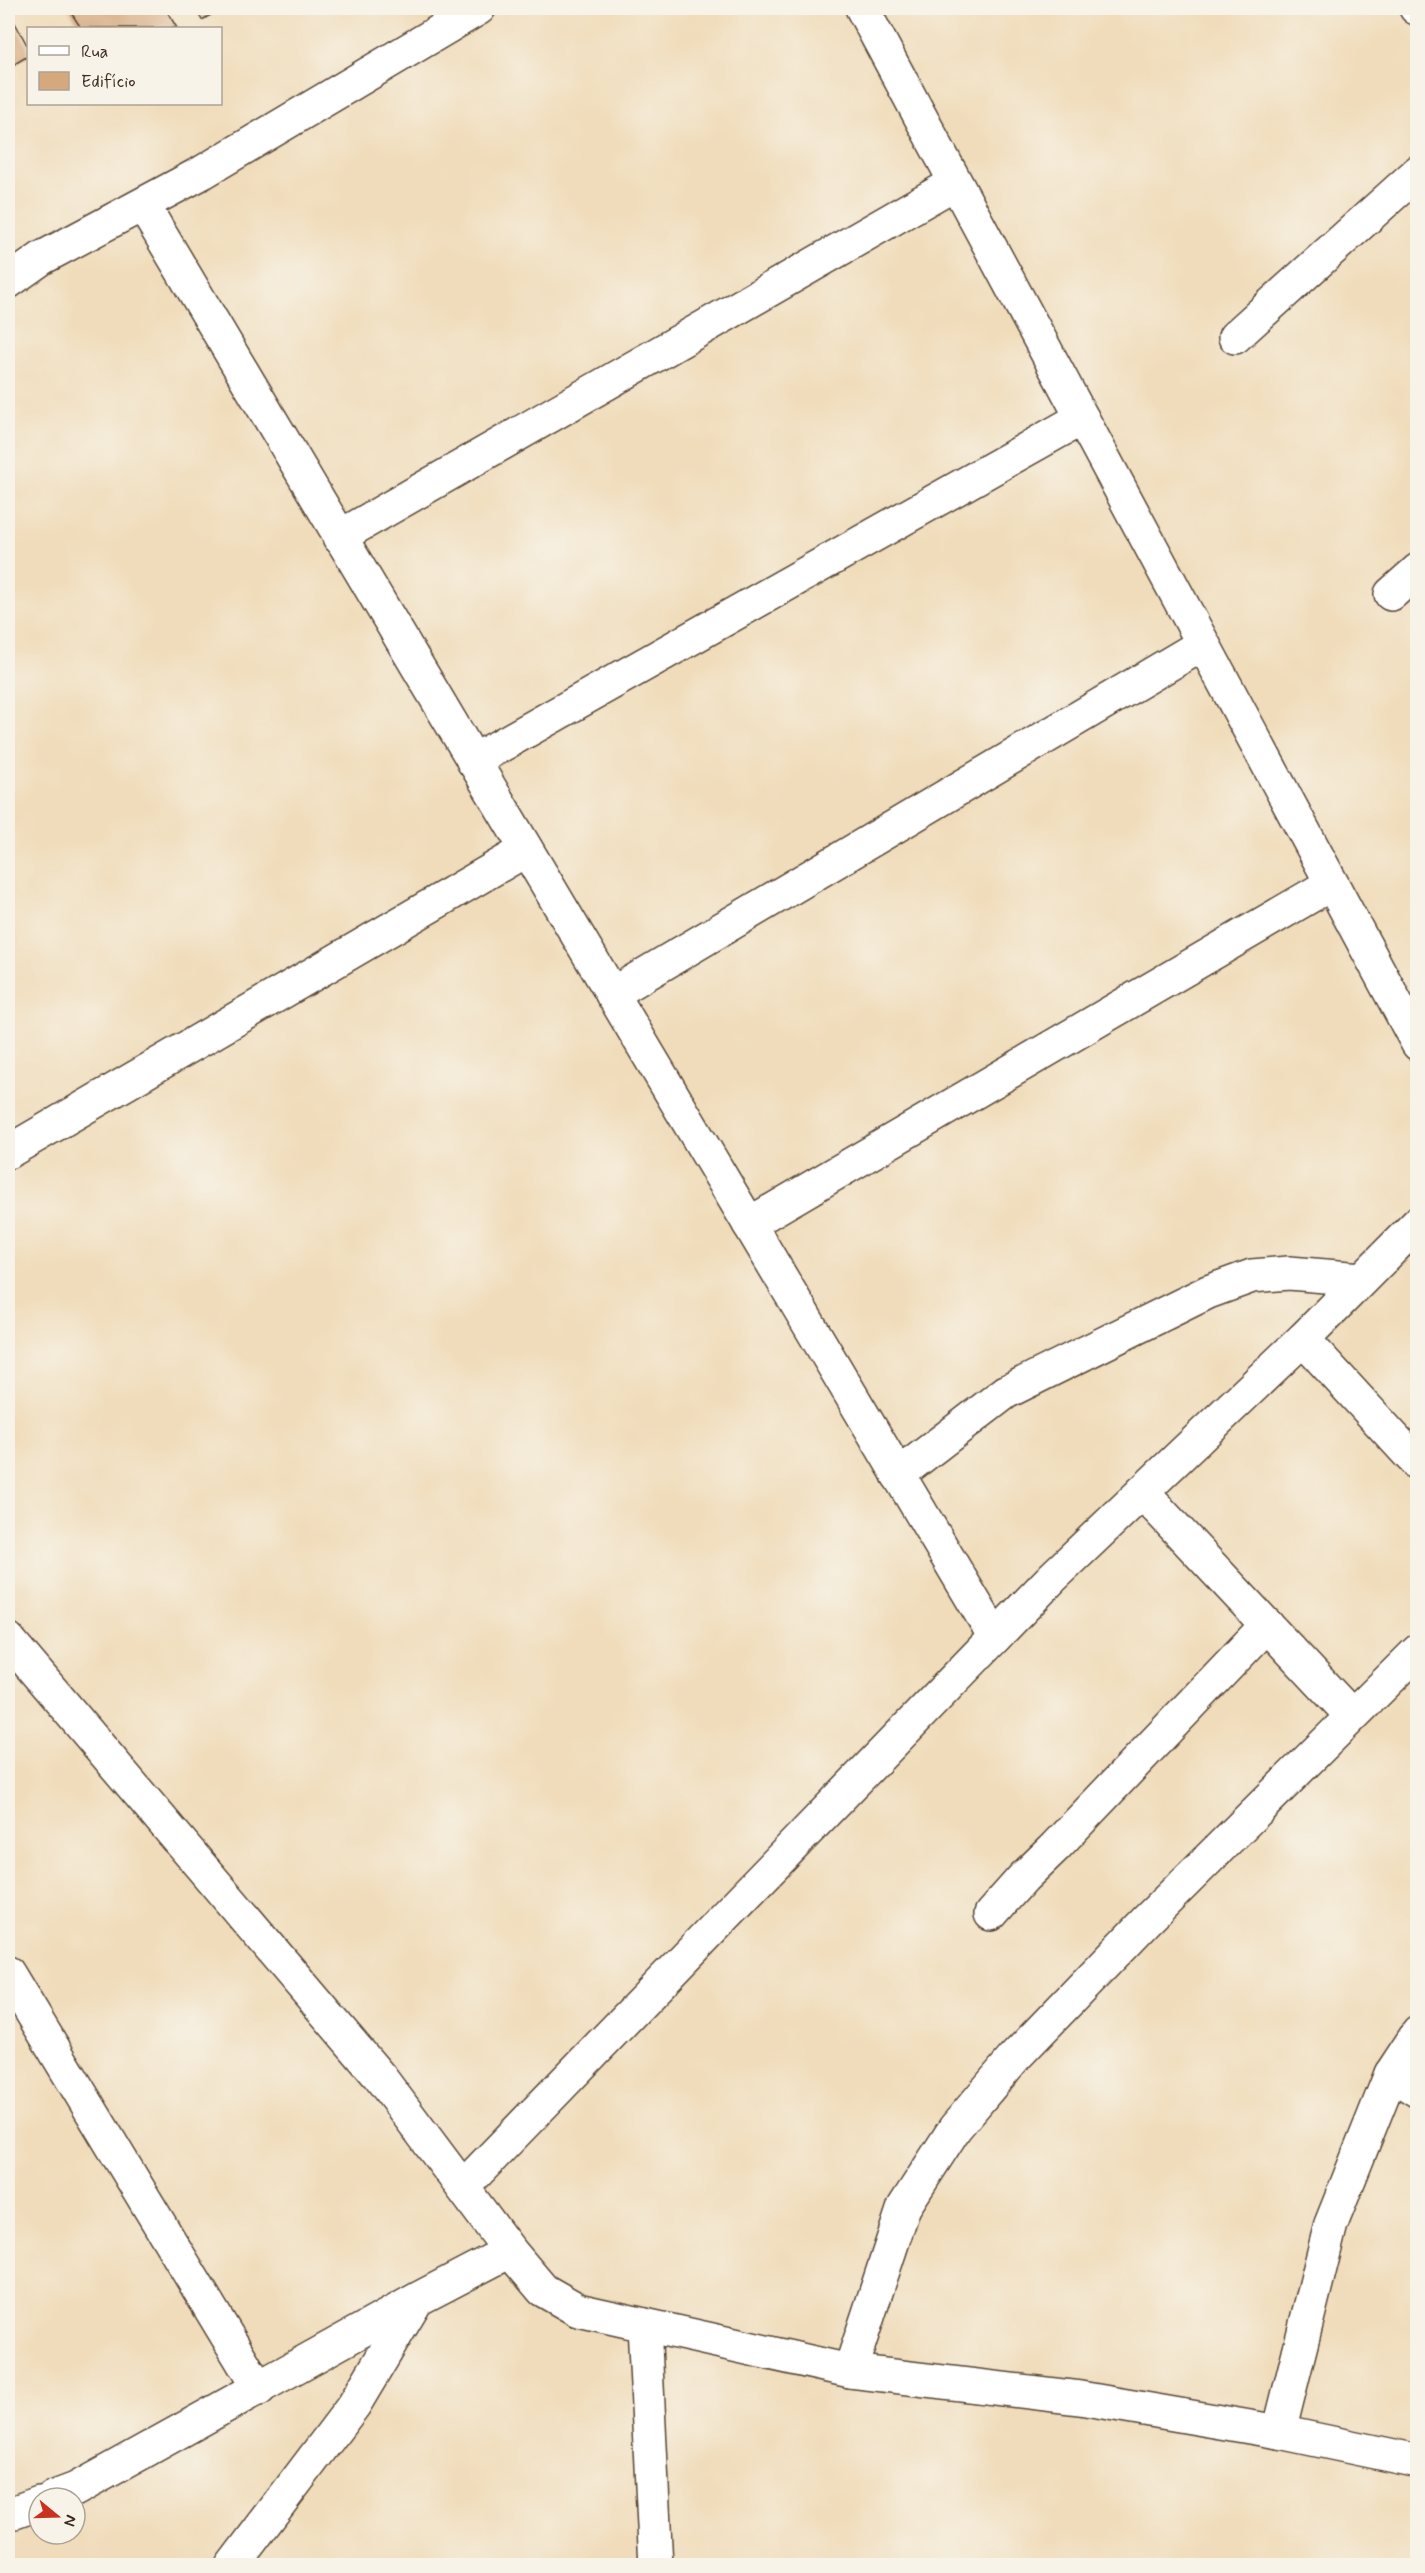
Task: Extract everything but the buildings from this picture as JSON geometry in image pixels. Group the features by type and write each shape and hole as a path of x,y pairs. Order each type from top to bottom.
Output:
{"street":[{"path":"8,282 42,258 143,205 479,8"},
{"path":"862,8 1418,1044"},
{"path":"1234,337 1418,172"},
{"path":"339,537 955,183"},
{"path":"143,205 995,1637"},
{"path":"473,761 1082,418"},
{"path":"1391,594 1418,570"},
{"path":"612,994 1203,644"},
{"path":"8,1152 526,850"},
{"path":"749,1224 1331,884"},
{"path":"463,2187 1053,1577 1303,1339 1418,1223"},
{"path":"898,1474 1006,1392 1208,1292 1252,1276 1280,1274 1362,1279"},
{"path":"1303,1339 1418,1464"},
{"path":"1142,1492 1352,1715"},
{"path":"991,1914 1267,1625"},
{"path":"8,1641 380,2077 510,2251 543,2290 578,2310 850,2371 1080,2398 1279,2432 1418,2461"},
{"path":"850,2371 904,2207 955,2128 1014,2058 1146,1921 1418,1651"},
{"path":"8,1973 259,2389"},
{"path":"1279,2432 1331,2224 1404,2083 1418,2033"},
{"path":"81,2486 418,2299 510,2251"},
{"path":"232,2565 354,2405 418,2299"},
{"path":"644,2325 656,2565"},
{"path":"8,2512 27,2508"}]}
